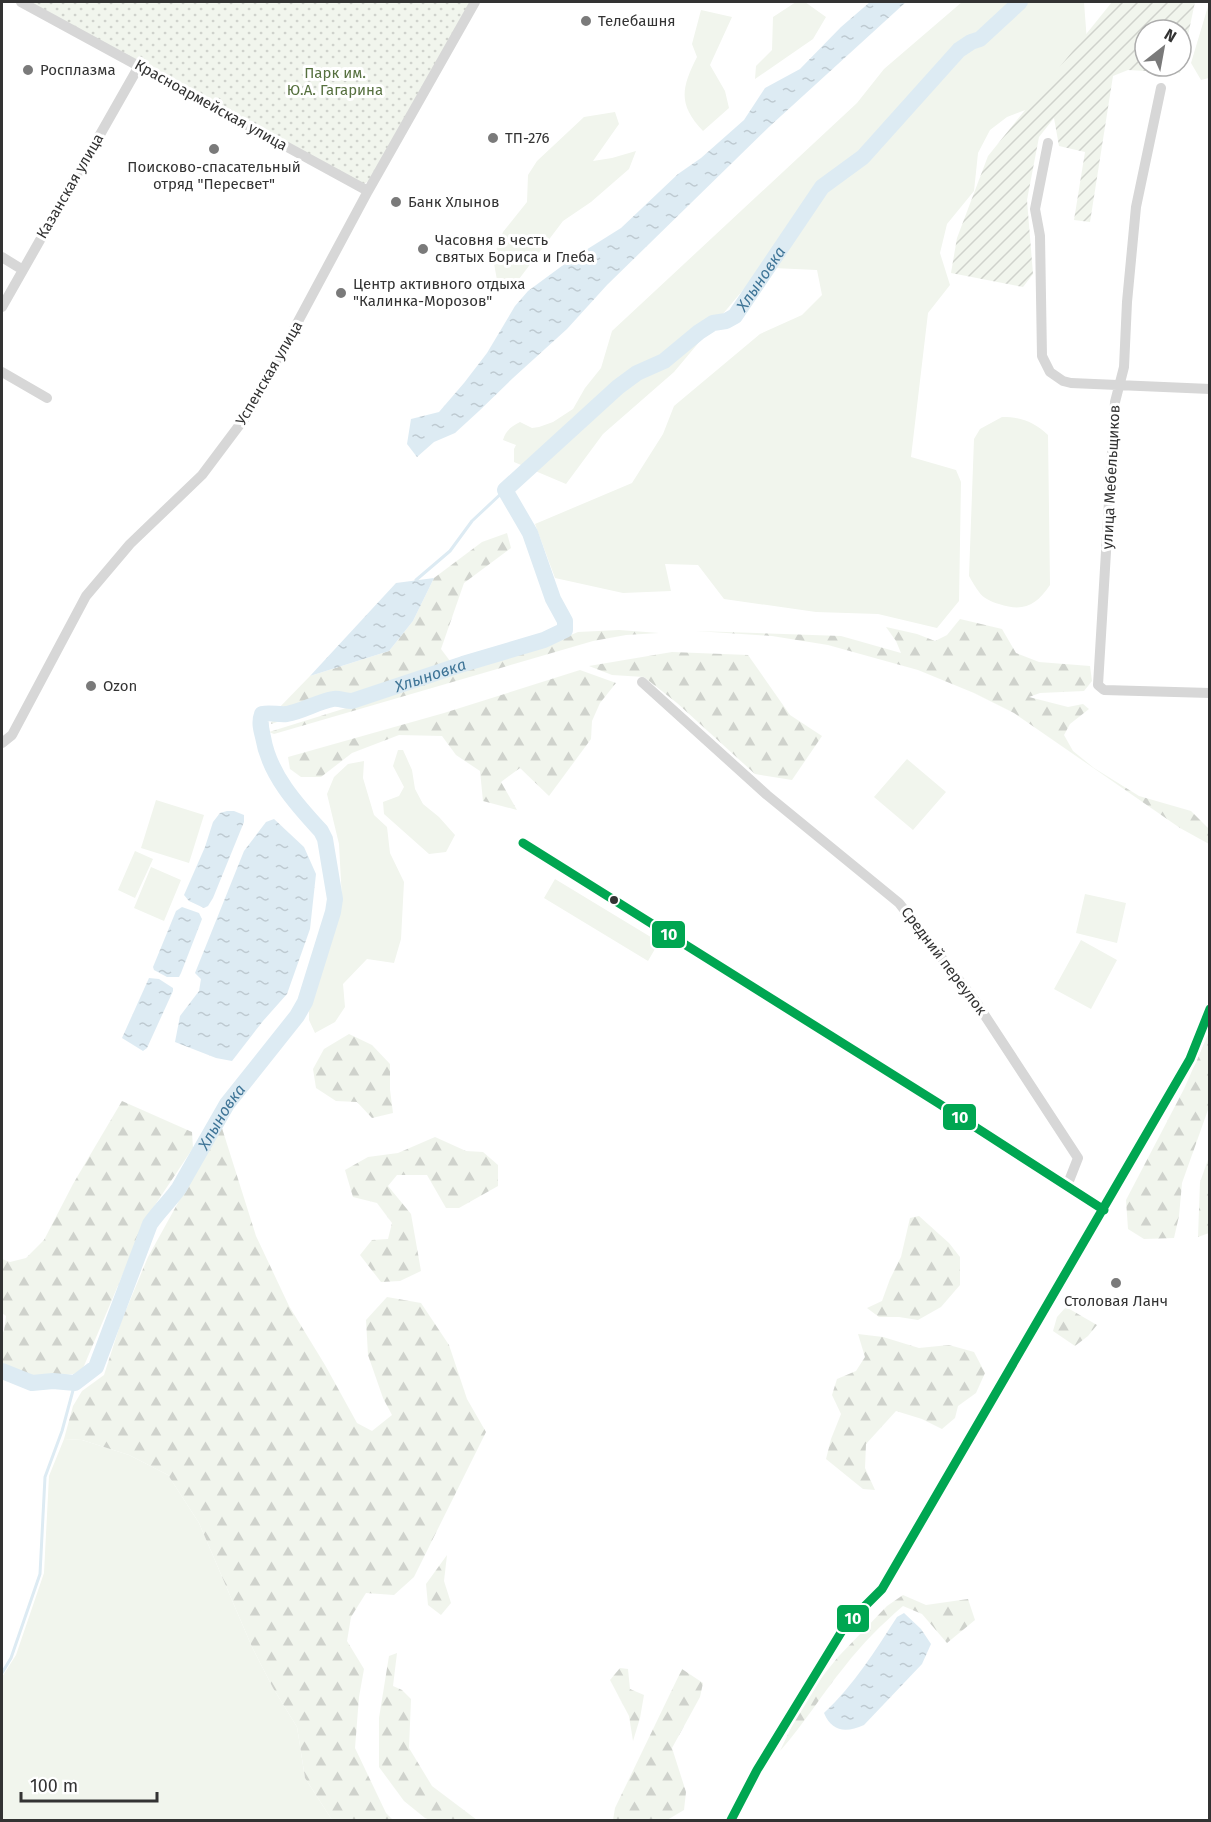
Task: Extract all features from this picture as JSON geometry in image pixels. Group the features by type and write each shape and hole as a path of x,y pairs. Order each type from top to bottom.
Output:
{"street":[{"name":"Красноармейская улица","path":"21,2 368,191"},
{"name":"Успенская улица","path":"2,743 12,735 86,596 130,544 202,475 243,423 368,191 475,2"},
{"name":"Казанская улица","path":"2,307 139,66"},
{"name":"улица Мебельщиков","path":"1161,88 1136,207 1127,302 1124,367 1115,402 1098,685 1104,690 1209,693"},
{"path":"1048,143 1035,209 1040,243 1041,339 1044,362 1050,372 1063,381 1209,389"},
{"path":"2,257 23,270"},
{"path":"2,372 46,398"},
{"name":"Средний переулок","path":"642,682 767,795 899,903 976,1002 1078,1158 1067,1186"},
{"path":"523,843 1104,1210"},
{"path":"731,1821 757,1770 845,1626 882,1589 1190,1059 1209,1008"}],"green space":[{"name":"Парк им. Ю.А. Гагарина","path":"29,2 471,2 372,179 364,184"},
{"path":"796,2 805,2 826,17 813,39 755,79 756,66 772,50 773,17"},
{"path":"962,2 1084,2 1087,42 1028,109 1007,117 990,130 978,153 974,191 947,224 940,253 950,285 928,313 911,457 956,470 961,482 959,601 937,628 878,614 816,612 724,599 698,565 665,564 671,591 623,593 555,578 535,524 632,483 663,434 674,406 760,334 802,315 822,295 817,270 773,268 743,290 674,372 603,434 566,484 514,462 516,445 503,440 507,431 520,422 532,428 539,427 553,422 573,409 585,388 601,368 612,331 857,103 884,69"},
{"path":"1112,2 1195,2 1192,18 1133,18 1133,70 1113,76 1090,222 1074,220 1085,152 1059,146 1054,118 1039,137 1027,200 1033,274 1023,287 951,273 957,238 988,156"},
{"path":"1209,3 1209,78 1201,80 1193,66 1193,56"},
{"path":"701,10 732,17 710,65 725,91 729,108 703,131 689,113 685,96 685,87 697,57 692,44"},
{"path":"615,112 619,124 593,161 636,151 629,169 591,202 563,221 516,283 497,280 493,258 503,232 527,202 528,175 537,161 584,117"},
{"path":"1002,417 1027,421 1048,435 1050,585 1040,598 1022,607 1008,606 988,600 976,588 969,576 974,439 980,429"},
{"path":"507,533 511,548 464,583 441,649 453,665 271,724 275,712 310,676 389,651 413,621 434,578 482,542"},
{"path":"960,619 1002,629 1016,653 1039,662 1090,666 1092,681 1084,691 1040,693 1029,697 1068,707 1083,704 1089,709 1070,724 1064,735 1073,751 1094,768 1139,796 1191,811 1209,829 1209,844 1180,828 1014,713 974,693 918,670 828,645 772,636 696,631 841,636 901,653 886,627 935,641 947,635"},
{"path":"619,630 659,633 626,635 593,641 274,734 269,732 542,647 578,632"},
{"path":"672,652 748,655 790,715 822,736 792,780 755,774 677,703 644,677 612,675 589,666"},
{"path":"580,670 616,683 600,703 592,721 591,739 549,796 520,768 501,782 517,810 483,801 480,771 456,755 442,736 399,735 352,753 321,777 301,777 290,769 288,757 444,713"},
{"path":"398,750 403,750 412,770 415,789 423,804 455,835 446,852 429,854 384,814 383,802 399,796 404,787 393,766"},
{"path":"907,759 946,792 913,830 874,797"},
{"path":"364,761 363,778 374,815 387,827 390,853 404,882 401,939 394,963 367,959 343,984 345,1007 335,1022 315,1033 309,1020 309,996 342,900 339,844 327,794 334,777 348,764"},
{"path":"156,800 204,815 189,863 141,848"},
{"path":"135,851 153,859 135,898 118,890"},
{"path":"151,867 181,880 164,921 134,908"},
{"path":"555,879 659,942 648,961 544,898"},
{"path":"1085,894 1126,903 1117,943 1076,933"},
{"path":"1081,940 1117,960 1091,1009 1054,989"},
{"path":"1209,1032 1209,1107 1182,1183 1174,1238 1144,1239 1128,1229 1126,1200 1184,1089"},
{"path":"349,1034 372,1045 390,1064 393,1113 372,1118 357,1102 336,1101 316,1088 313,1069 324,1049"},
{"path":"122,1101 192,1132 193,1148 147,1217 81,1373 29,1379 2,1365 2,1333 6,1316 2,1313 2,1259 10,1262 26,1258 44,1240 73,1184"},
{"path":"221,1125 256,1236 289,1306 357,1423 372,1431 392,1415 383,1398 368,1355 366,1320 387,1297 421,1303 449,1345 467,1399 486,1432 414,1577 394,1595 366,1593 351,1617 347,1641 364,1669 355,1748 386,1813 393,1820 332,1820 305,1778 297,1727 252,1647 199,1523 168,1475 129,1455 82,1440 64,1439 73,1406 82,1391 104,1375 121,1322 148,1257"},
{"path":"435,1137 466,1151 483,1152 498,1165 498,1186 459,1208 446,1208 427,1175 397,1175 388,1186 411,1214 421,1271 400,1281 381,1282 360,1255 372,1240 388,1239 392,1223 377,1203 353,1197 345,1170 368,1157 398,1153"},
{"path":"1209,1157 1209,1233 1198,1237 1200,1182"},
{"path":"919,1216 949,1243 960,1257 960,1285 941,1307 918,1320 879,1317 867,1308 882,1301 901,1257 910,1218"},
{"path":"1066,1307 1097,1325 1075,1346 1053,1331 1057,1317"},
{"path":"858,1334 883,1337 919,1348 949,1345 974,1352 985,1373 976,1393 958,1406 955,1418 942,1429 922,1419 896,1411 866,1444 865,1468 875,1490 863,1489 826,1459 841,1414 832,1395 837,1379 856,1371 865,1357"},
{"path":"64,1439 82,1440 129,1455 168,1475 199,1523 252,1647 297,1727 305,1778 332,1820 2,1820 2,1677 16,1655 44,1573 49,1476"},
{"path":"447,1555 444,1581 451,1603 441,1615 428,1605 426,1584"},
{"path":"903,1595 926,1605 968,1599 975,1620 947,1643 922,1614 903,1606 872,1634 780,1751 805,1698 838,1657 887,1606"},
{"path":"397,1653 393,1686 402,1690 411,1699 409,1748 432,1786 477,1820 430,1820 425,1818 404,1801 379,1767 379,1718 389,1656"},
{"path":"620,1668 628,1669 630,1689 644,1695 633,1741 629,1716 610,1680"},
{"path":"682,1669 703,1683 700,1697 672,1748 686,1792 684,1810 667,1820 613,1820 615,1808"}],"water":[{"path":"870,2 906,2 770,126 607,285 567,329 479,411 455,433 434,442 417,457 407,444 411,419 439,412 487,353 515,306 528,291 570,260 621,228 678,174 701,158 744,120 765,88 800,69 841,27"},
{"path":"434,578 413,621 389,651 310,676 396,583"},
{"path":"227,811 244,815 244,822 213,898 204,908 189,901 184,895 213,822 220,813"},
{"path":"274,819 304,847 316,874 310,929 287,994 232,1061 216,1058 175,1042 180,1016 199,991 201,979 195,973 244,851 266,822"},
{"path":"182,907 199,913 202,919 179,977 167,977 154,970 153,967 176,911"},
{"path":"149,978 159,979 173,988 173,991 147,1048 143,1051 122,1038"},
{"path":"904,1613 921,1629 931,1644 922,1664 864,1725 846,1730 835,1727 824,1713 854,1679 897,1617"}],"waterway":[{"name":"Хлыновка","path":"2,1371 32,1383 53,1381 75,1383 96,1367 150,1224 179,1188 227,1104 297,1016 305,1002 335,899 325,839 277,776 266,751 261,728 262,714 287,714 333,699 352,701 544,640 565,630 565,621 553,599 530,533 505,490 618,387 637,373 664,361 713,323 726,321 735,316 822,187 863,157 959,50 980,39 1020,2"},
{"path":"416,580 450,551 472,521 505,490"},
{"path":"2,1673 11,1658 40,1574 45,1477 62,1431 75,1383"}],"transit line":[{"name":"10","path":"523,843 938,1103 1104,1210"},
{"name":"10","path":"731,1820 757,1770 845,1626 882,1589 1190,1059 1210,1009"}],"place":[{"name":"Телебашня","path":"586,21"},
{"name":"Росплазма","path":"28,70"},
{"name":"ТП-276","path":"493,138"},
{"name":"Поисково-спасательный отряд \"Пересвет\"","path":"214,149"},
{"name":"Банк Хлынов","path":"396,202"},
{"name":"Часовня в честь святых Бориса и Глеба","path":"423,249"},
{"name":"Центр активного отдыха \"Калинка-Морозов\"","path":"341,293"},
{"name":"Ozon","path":"91,686"},
{"name":"Столовая Ланч","path":"1116,1283"}]}
